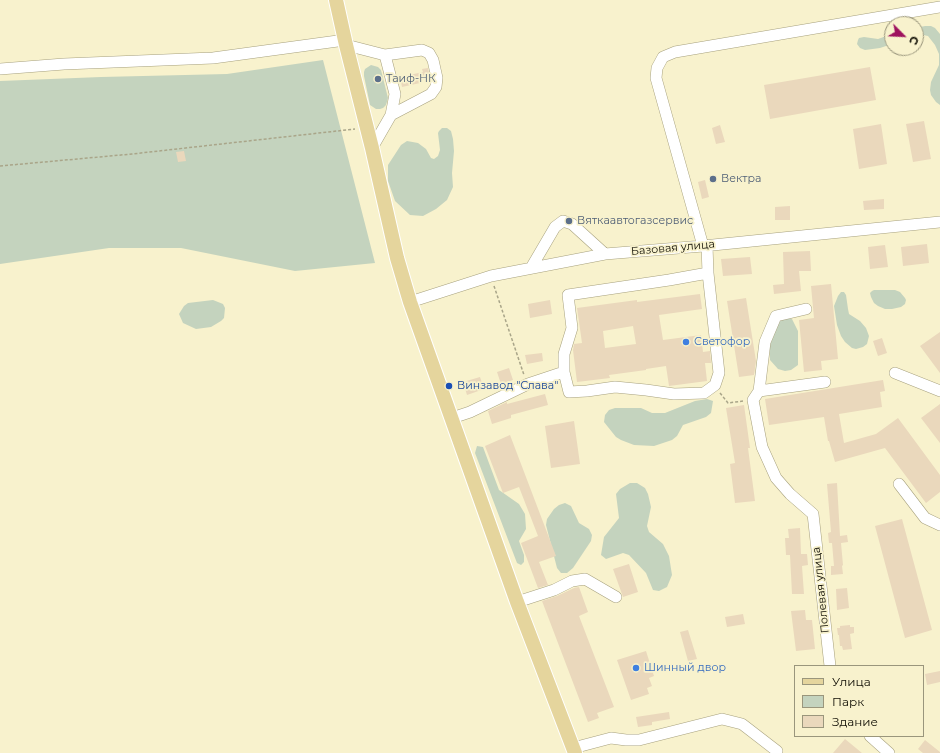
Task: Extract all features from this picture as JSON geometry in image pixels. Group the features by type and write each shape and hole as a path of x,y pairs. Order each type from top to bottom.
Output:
{"main road":[{"path":"336,0 397,258 410,302 517,602 574,751"}],"street":[{"path":"708,273 568,295 572,328 564,354 564,372 569,392 614,387 674,394 704,393 715,385 719,373 708,273 705,246 656,78 657,68 663,57 675,52 940,7"},
{"path":"0,69 72,64 213,58 345,42 385,55 422,50 429,53 433,60 437,78 436,87 431,94 391,115"},
{"path":"372,148 391,115 395,94 385,55"},
{"path":"531,268 555,227 563,221 572,224 605,254"},
{"name":"Базовая улица","path":"410,302 491,276 605,254 705,246 940,222"},
{"path":"806,309 776,316 765,342 756,396 825,382"},
{"path":"452,418 470,412 528,384 564,372"},
{"path":"895,374 940,392"},
{"name":"Полевая улица","path":"756,396 762,447 776,478 790,494 813,514 830,665"},
{"path":"899,484 925,518 940,525"},
{"path":"517,602 554,590 572,581 585,579 616,597"},
{"path":"574,751 611,738 639,740 722,719 742,724 778,751"},
{"path":"871,737 889,753"}],"path":[{"path":"0,166 132,154 367,127"},
{"path":"491,276 528,384"},
{"path":"715,385 728,403 756,396"}],"green space":[{"path":"924,26 931,26 940,34 940,105 931,95 930,90 931,82 939,65 939,54 935,45 928,36 924,35"},
{"path":"864,37 878,39 884,37 884,47 865,50 860,48 857,44 859,38"},
{"path":"323,60 375,263 295,271 181,248 109,248 0,264 0,81 227,74"},
{"path":"371,65 378,67 381,70 388,98 386,105 380,109 376,109 370,105 364,76 365,69"},
{"path":"442,128 447,128 451,131 453,139 453,187 447,200 436,209 423,216 410,215 395,201 388,181 388,165 401,145 407,141 418,143 426,149 431,158 434,159 438,156 440,150 438,133"},
{"path":"874,290 895,290 900,292 906,300 905,304 901,307 892,309 885,309 878,306 874,303 870,293"},
{"path":"841,292 844,292 846,295 849,314 860,321 866,328 869,336 867,344 863,347 856,349 852,348 841,336 837,325 834,306"},
{"path":"213,300 223,304 225,308 224,318 221,321 211,327 196,329 183,323 179,314 184,306 188,303"},
{"path":"786,317 792,319 798,331 798,365 791,370 785,371 778,369 770,360 769,341 781,319"},
{"path":"707,399 713,401 711,413 706,417 683,425 677,436 672,440 654,446 634,445 621,440 616,437 604,422 605,415 609,410 615,408 641,408 652,413 665,413 695,401"},
{"path":"477,446 483,447 499,490 519,504 525,514 526,529 519,541 524,555 524,562 521,565 517,563 475,453"},
{"path":"630,483 637,483 645,488 651,507 647,526 649,532 663,544 669,556 672,575 667,587 659,591 653,590 646,573 629,555 623,553 606,559 601,555 604,537 619,518 616,494 620,489"},
{"path":"565,503 571,506 579,523 589,529 592,535 591,541 573,568 567,573 561,573 557,568 546,525 547,519 554,509"}],"building":[{"path":"870,67 876,100 770,119 764,85"},
{"path":"428,68 430,78 420,80 420,83 402,87 400,77 423,72 422,69"},
{"path":"924,121 931,159 913,162 906,124"},
{"path":"881,124 887,164 859,169 853,129"},
{"path":"720,125 725,142 716,144 712,128"},
{"path":"184,151 186,161 178,162 176,152"},
{"path":"705,180 709,197 702,199 698,182"},
{"path":"884,199 884,209 864,210 863,201"},
{"path":"790,206 790,220 775,220 775,207"},
{"path":"927,244 929,263 903,266 901,247"},
{"path":"885,245 888,267 870,269 868,247"},
{"path":"810,251 811,271 799,271 801,291 774,294 773,285 784,284 783,252"},
{"path":"750,257 752,274 723,276 721,259"},
{"path":"831,284 838,359 821,361 822,370 804,372 799,320 814,318 811,286"},
{"path":"700,294 702,309 659,315 663,340 701,335 703,352 710,351 711,363 705,363 707,381 669,386 666,366 609,375 610,378 577,382 573,350 574,344 582,343 577,308 637,300 637,302","holes":["633,326 636,344 605,348 603,331"]},
{"path":"746,298 756,361 754,375 739,377 727,301"},
{"path":"550,300 552,314 530,318 528,304"},
{"path":"940,332 940,373 920,346"},
{"path":"882,338 887,353 878,356 873,341"},
{"path":"542,353 543,361 527,364 525,355"},
{"path":"509,368 513,380 501,384 497,372"},
{"path":"480,377 484,389 467,395 463,382"},
{"path":"883,380 885,391 880,392 882,407 839,414 844,443 876,434 898,418 940,475 940,492 926,503 885,448 835,462 828,441 824,417 769,425 765,399"},
{"path":"545,394 548,405 511,415 511,418 492,424 488,411 507,402 507,404"},
{"path":"940,404 940,443 921,418"},
{"path":"744,405 755,501 735,503 730,464 735,463 726,408"},
{"path":"574,421 580,464 551,468 545,426"},
{"path":"510,435 556,556 539,562 548,585 538,588 521,543 538,536 519,487 503,493 485,446"},
{"path":"837,483 840,536 847,535 848,542 841,543 843,574 831,575 831,566 834,566 832,543 829,543 828,533 831,532 827,484"},
{"path":"902,519 932,630 905,638 875,526"},
{"path":"800,528 801,554 807,554 808,565 802,566 804,594 792,594 790,555 786,555 785,538 789,538 788,529"},
{"path":"629,564 638,592 623,597 613,569"},
{"path":"579,587 588,612 579,616 614,707 597,713 599,718 588,722 542,601"},
{"path":"847,588 849,608 837,610 836,589"},
{"path":"805,610 806,620 812,620 815,649 796,651 791,611"},
{"path":"743,614 745,624 727,627 725,617"},
{"path":"850,625 850,627 854,627 854,633 850,634 852,649 843,650 842,646 840,646 837,628 840,628 840,626"},
{"path":"688,630 697,659 688,661 680,632"},
{"name":"Шинный двор","path":"646,651 654,676 649,678 652,686 647,688 649,694 631,700 617,660"},
{"path":"940,671 940,682 927,685 925,674"},
{"path":"669,712 670,719 652,722 652,725 638,727 636,717"},
{"path":"845,739 862,753 833,753"},
{"path":"925,740 940,753 923,753 918,749"}],"place":[{"name":"Таиф-НК","path":"378,79"},
{"name":"Вектра","path":"713,179"},
{"name":"Вяткаавтогазсервис","path":"569,221"},
{"name":"Светофор","path":"686,342"},
{"name":"Винзавод \"Слава\"","path":"449,386"},
{"name":"Шинный двор","path":"636,668"}]}
